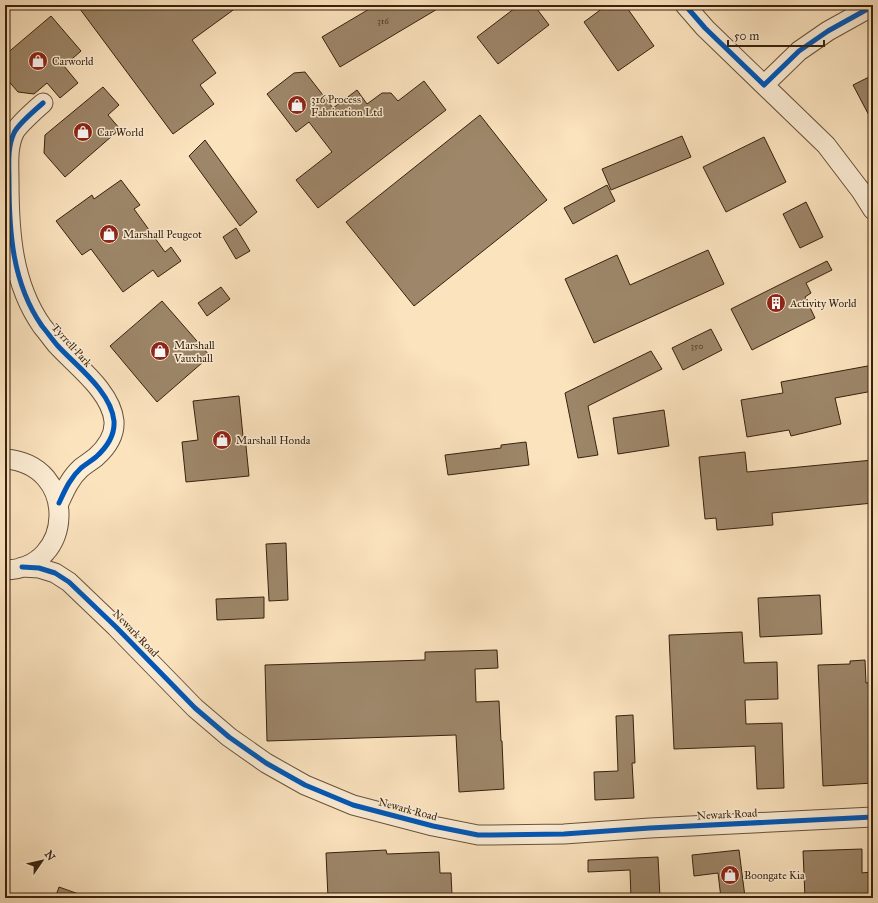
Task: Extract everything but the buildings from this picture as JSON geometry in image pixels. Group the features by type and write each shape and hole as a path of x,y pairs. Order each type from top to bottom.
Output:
{"street":[{"path":"684,5 705,28 826,145 861,191 873,210"},
{"path":"764,85 799,51 828,31 873,6"},
{"name":"Tyrrell Park","path":"43,103 14,133 9,152 9,220 17,267 23,289 31,308 56,344 104,394 110,407 114,421 112,435 106,446 97,457 82,468"},
{"path":"5,443 10,459 28,464 40,472 52,486 59,503 60,519 56,535 48,549 36,560 13,569"},
{"path":"40,472 61,472 82,468"},
{"path":"59,503 68,484 82,468"},
{"name":"Newark Road","path":"56,535 57,551 61,567 69,582"},
{"name":"Newark Road","path":"13,569 39,568 55,573 69,582 106,617 195,708 229,737 266,763 305,785 353,805 433,826 478,835 564,834 657,827 873,817"}],"cycle path":[{"path":"685,5 705,28 764,85 799,51 828,31 873,6"},
{"path":"43,103 16,130 9,151 10,219 14,256 18,274 24,292 42,326 57,345 100,389 111,410 114,421 113,431 103,450 81,468 74,476 68,484 59,503"},
{"path":"22,567 39,568 55,573 69,582 116,627 195,708 229,737 266,763 305,785 353,805 433,826 478,835 564,834 650,828 873,817"}],"place":[{"name":"Carworld","path":"38,61"},
{"name":"316 Process Fabrication Ltd","path":"297,105"},
{"name":"Car World","path":"83,132"},
{"name":"Marshall Peugeot","path":"109,234"},
{"name":"Activity World","path":"776,303"},
{"name":"Marshall Vauxhall","path":"160,351"},
{"name":"Marshall Honda","path":"222,440"},
{"name":"Boongate Kia","path":"730,875"}]}
